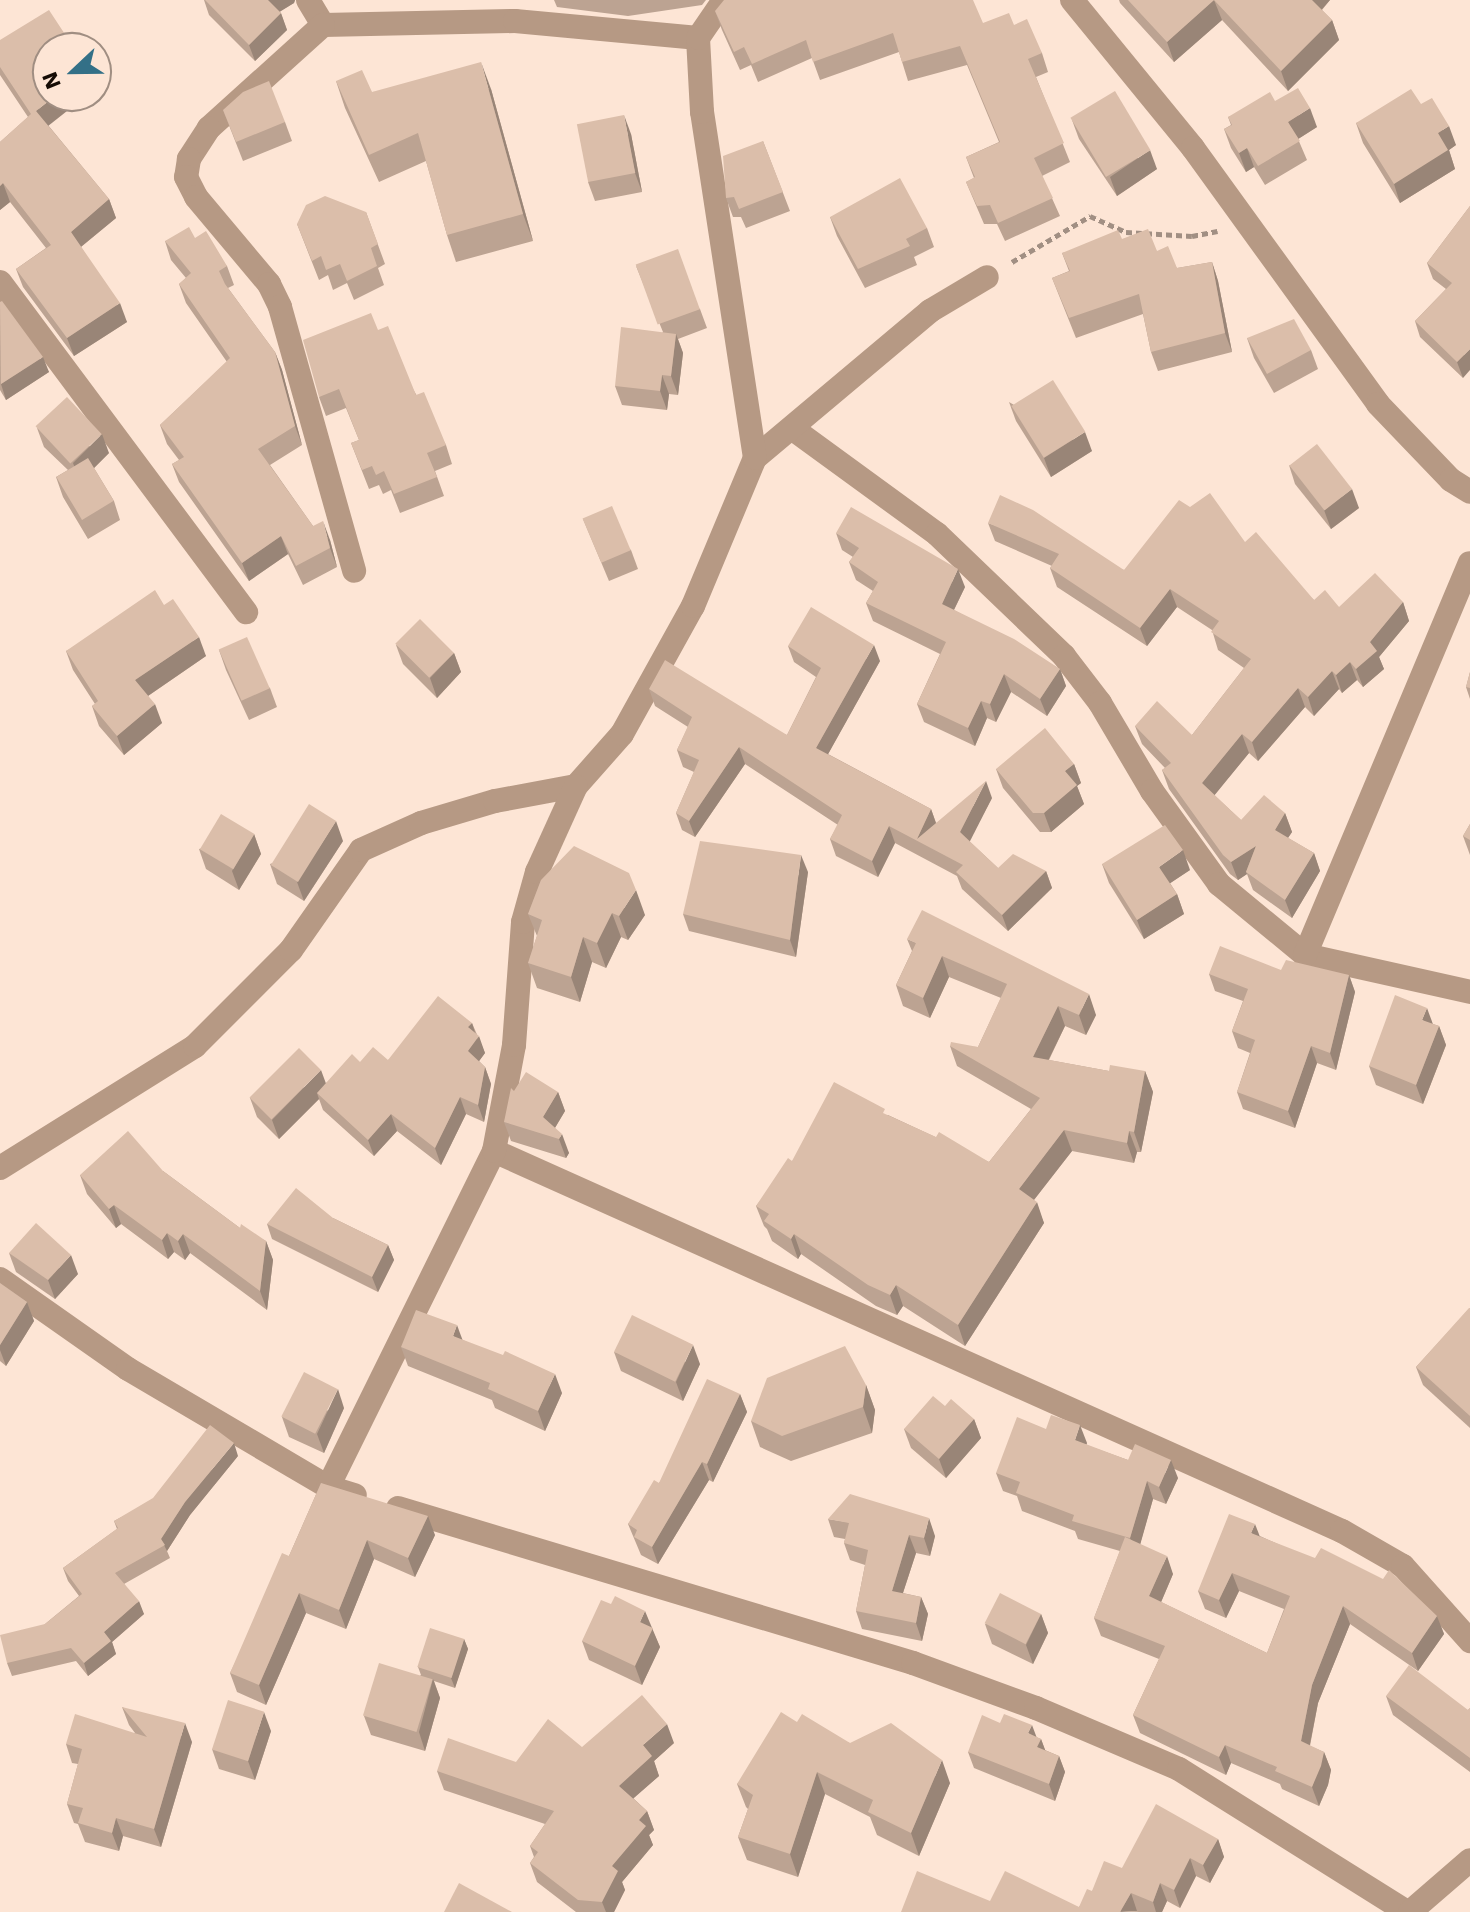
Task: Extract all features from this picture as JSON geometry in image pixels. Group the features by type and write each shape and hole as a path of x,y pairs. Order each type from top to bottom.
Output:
{"street":[{"path":"308,0 323,25"},
{"path":"724,0 698,38 702,112 755,458"},
{"path":"1072,0 1185,137 1378,404 1451,480 1470,492"},
{"path":"354,571 280,307 269,284 196,197 186,177 189,159 209,128 323,25 515,21 698,38"},
{"path":"328,1487 494,1151 514,1045 523,922 537,872 576,786 622,734 659,672 693,606 755,458 930,311 987,277"},
{"path":"0,282 246,612"},
{"path":"793,429 937,534 1064,656 1100,703 1152,791 1219,884 1305,955 1470,992"},
{"path":"1305,955 1470,563"},
{"path":"0,1168 195,1046 291,950 345,870 378,839 495,801 576,786"},
{"path":"494,1151 1342,1531 1403,1566 1470,1641"},
{"path":"0,1279 128,1369 328,1487 913,1663 1036,1708 1179,1769 1408,1912 1470,1860"}],"path":[{"path":"987,277 1090,216 1126,232 1192,236 1248,225"}],"building":[{"path":"205,0 268,0 281,13 249,45"},
{"path":"724,0 973,0 983,23 1009,13 1014,25 1027,19 1042,53 1028,59 1064,143 1034,158 1053,198 998,223 990,205 977,206 966,182 975,177 966,157 1000,142 960,46 902,62 893,33 813,62 806,40 752,64 744,47 734,52 715,11"},
{"path":"1128,0 1214,0 1167,42"},
{"path":"1214,0 1312,0 1332,20 1281,71"},
{"path":"49,10 63,32 32,32 32,112 37,112 109,199 71,232 120,303 67,338 16,269 51,245 3,183 0,186 0,142 31,114 0,67 0,40"},
{"path":"481,62 523,214 447,235 418,133 369,155 336,81 362,70 372,92"},
{"path":"269,81 285,122 236,142 223,110 243,92"},
{"path":"1298,88 1310,108 1288,122 1300,141 1258,166 1247,148 1239,153 1224,129 1232,125 1228,117 1270,92 1275,101"},
{"path":"1411,89 1421,104 1432,98 1449,126 1438,133 1448,150 1394,184 1356,123"},
{"path":"1115,91 1151,150 1106,177 1070,118"},
{"path":"624,115 635,173 588,182 577,124"},
{"path":"763,141 783,192 739,209 734,197 726,198 723,156"},
{"path":"900,178 927,228 906,239 910,246 858,269 830,217"},
{"path":"325,196 366,212 378,244 371,248 377,266 347,281 340,264 326,270 321,256 312,261 297,224 306,205"},
{"path":"1470,206 1470,349 1457,362 1415,321 1452,283 1427,263"},
{"path":"189,227 195,238 206,231 227,266 219,271 225,284 275,352 295,426 258,449 313,526 323,521 330,548 296,566 281,536 242,563 172,464 184,457 160,425 230,358 179,284 191,273 165,241"},
{"path":"1148,229 1157,251 1168,246 1177,268 1212,262 1225,333 1151,352 1139,294 1069,318 1052,278 1070,271 1062,253 1118,230 1122,239"},
{"path":"678,249 700,309 658,325 636,264"},
{"path":"0,302 43,357 1,384"},
{"path":"371,313 378,330 388,326 416,395 424,392 446,445 427,453 437,477 394,494 384,471 376,475 372,466 362,470 351,443 359,440 339,389 319,397 303,340"},
{"path":"1294,319 1311,350 1267,374 1247,338"},
{"path":"621,327 676,334 671,376 662,375 660,391 615,386"},
{"path":"1053,380 1085,432 1044,458 1011,406"},
{"path":"67,397 102,434 70,464 36,426"},
{"path":"1317,444 1352,489 1325,510 1289,466"},
{"path":"88,458 114,501 82,520 56,477"},
{"path":"1210,493 1245,542 1256,532 1314,600 1325,590 1339,607 1375,573 1403,602 1370,642 1377,651 1356,669 1350,662 1336,675 1332,671 1308,697 1298,688 1252,742 1242,734 1202,783 1241,820 1264,795 1285,813 1275,830 1314,853 1285,900 1246,872 1256,846 1231,862 1223,855 1162,770 1171,763 1135,726 1157,701 1192,735 1251,659 1211,632 1219,621 1170,589 1140,628 1050,568 1059,554 988,523 1000,495 1033,510 1124,570 1179,500 1190,507"},
{"path":"612,506 631,550 601,563 583,519"},
{"path":"851,507 958,569 942,604 1014,639 1060,669 1040,699 1004,674 990,704 981,701 968,728 917,704 946,642 866,603 878,582 849,562 859,548 836,533"},
{"path":"155,590 164,605 173,599 199,637 135,680 155,704 117,736 92,706 98,701 66,651"},
{"path":"811,607 874,645 816,748 931,809 917,839 986,781 960,832 998,868 1013,854 1046,871 1002,915 956,872 963,865 889,826 872,861 830,839 842,815 739,747 689,821 676,813 699,760 677,750 692,717 649,689 665,660 787,735 821,668 788,646"},
{"path":"420,619 454,653 429,678 395,644"},
{"path":"247,637 270,688 241,701 219,650"},
{"path":"1045,728 1074,764 1065,771 1077,785 1044,813 1033,813 996,769"},
{"path":"309,804 336,821 298,882 271,865"},
{"path":"221,814 254,834 233,869 200,849"},
{"path":"1470,824 1470,840 1463,836"},
{"path":"1165,825 1183,850 1159,867 1177,894 1137,920 1102,864"},
{"path":"700,841 801,855 790,940 683,914"},
{"path":"574,846 629,873 636,890 619,916 612,913 597,943 583,937 571,977 528,963 542,920 528,914 541,880"},
{"path":"922,910 1089,994 1079,1015 1058,1006 1033,1057 1109,1071 1110,1065 1145,1071 1134,1132 1129,1131 1127,1143 1064,1130 1019,1189 1037,1202 958,1325 896,1285 890,1295 868,1285 794,1234 791,1239 764,1221 769,1214 756,1206 788,1158 792,1161 834,1082 885,1109 883,1113 936,1137 939,1132 989,1162 1040,1098 950,1046 951,1042 978,1047 1007,984 942,956 923,998 896,985 916,943 907,939"},
{"path":"1220,946 1281,970 1286,960 1349,975 1330,1053 1311,1046 1288,1111 1237,1092 1255,1040 1232,1031 1248,989 1209,974"},
{"path":"1395,995 1427,1008 1422,1020 1439,1026 1416,1085 1369,1066"},
{"path":"438,996 472,1023 468,1027 479,1036 468,1051 485,1067 478,1105 460,1097 435,1148 391,1114 368,1140 317,1093 352,1054 360,1062 373,1047 388,1060"},
{"path":"299,1048 321,1070 271,1119 250,1097"},
{"path":"526,1072 558,1092 543,1117 562,1134 559,1139 504,1122 511,1088 514,1091"},
{"path":"128,1131 163,1171 240,1228 241,1224 266,1241 260,1291 183,1234 178,1241 167,1233 162,1240 114,1205 109,1209 80,1175"},
{"path":"296,1188 333,1218 388,1245 372,1277 267,1224"},
{"path":"36,1223 71,1255 48,1280 9,1253"},
{"path":"0,1283 27,1302 0,1345"},
{"path":"1470,1308 1470,1416 1416,1367"},
{"path":"416,1310 457,1325 453,1336 503,1355 505,1351 555,1374 538,1411 488,1389 490,1383 401,1347"},
{"path":"632,1315 693,1345 675,1382 614,1352"},
{"path":"845,1346 866,1385 863,1407 782,1436 751,1421 767,1378"},
{"path":"304,1372 338,1389 315,1434 281,1417"},
{"path":"707,1379 740,1394 707,1464 702,1462 652,1547 634,1537 637,1530 628,1524 654,1480 659,1483"},
{"path":"933,1396 945,1406 951,1399 974,1419 939,1459 904,1429"},
{"path":"1051,1415 1080,1425 1075,1440 1128,1460 1135,1444 1171,1460 1159,1487 1147,1481 1130,1538 1072,1521 1074,1515 1016,1493 1020,1482 996,1473 1017,1417 1046,1429"},
{"path":"210,1425 234,1443 185,1502 161,1539 165,1545 115,1573 139,1601 104,1632 111,1641 84,1663 71,1648 7,1663 0,1635 45,1624 82,1594 63,1568 118,1528 114,1521 153,1498"},
{"path":"321,1483 428,1516 408,1558 367,1540 339,1610 299,1593 259,1685 230,1673 282,1553 289,1556"},
{"path":"850,1494 929,1518 924,1538 909,1535 892,1591 921,1597 916,1623 856,1611 868,1550 844,1543 849,1523 828,1519"},
{"path":"1229,1514 1255,1524 1251,1533 1315,1558 1321,1548 1383,1579 1389,1570 1437,1616 1412,1653 1343,1606 1312,1685 1301,1741 1324,1752 1312,1787 1275,1771 1277,1767 1225,1745 1219,1757 1133,1715 1165,1646 1094,1618 1125,1537 1167,1556 1149,1596 1267,1653 1290,1596 1232,1573 1219,1600 1198,1591"},
{"path":"1000,1593 1041,1614 1026,1644 985,1623"},
{"path":"615,1596 645,1611 640,1622 653,1628 635,1666 582,1641 601,1600 611,1604"},
{"path":"430,1628 464,1639 452,1678 417,1667"},
{"path":"379,1663 433,1679 416,1732 363,1716"},
{"path":"1409,1665 1468,1710 1470,1708 1470,1758 1386,1696"},
{"path":"642,1695 667,1724 643,1745 652,1756 619,1786 647,1811 639,1820 646,1826 612,1866 618,1871 602,1902 578,1900 530,1863 538,1852 530,1846 554,1811 437,1771 448,1738 516,1762 548,1719 582,1747"},
{"path":"228,1700 264,1712 248,1761 212,1749"},
{"path":"122,1707 185,1723 154,1829 116,1818 112,1833 78,1823 83,1808 67,1804 82,1749 66,1744 75,1714 147,1737"},
{"path":"781,1712 797,1722 802,1714 850,1743 891,1723 942,1760 911,1833 868,1812 873,1800 817,1772 790,1854 738,1837 753,1795 737,1784"},
{"path":"1004,1714 1032,1725 1028,1733 1041,1739 1037,1747 1059,1756 1049,1784 968,1752 982,1715 1000,1723"},
{"path":"1156,1804 1218,1839 1203,1865 1190,1858 1174,1890 1160,1883 1153,1902 1131,1893 1120,1912 901,1912 917,1871 990,1901 1005,1871 1079,1907 1087,1889 1092,1891 1104,1861 1122,1868"},
{"path":"459,1883 512,1912 444,1912"}]}
